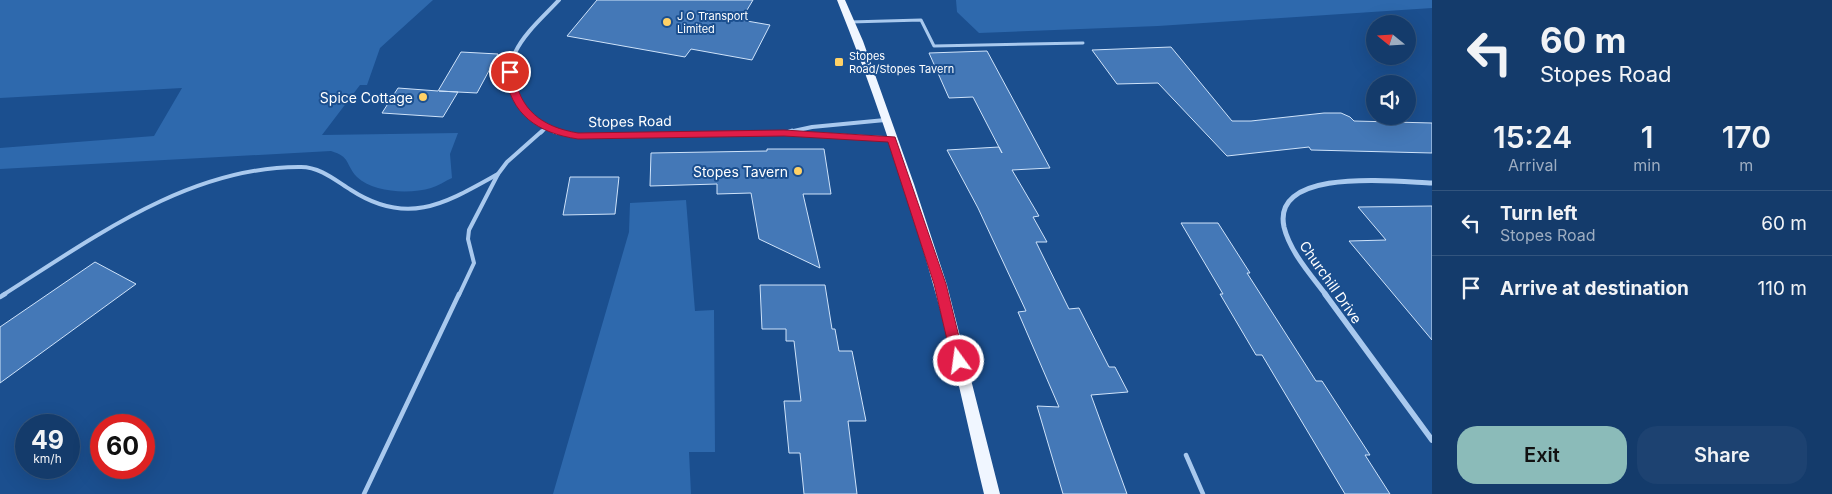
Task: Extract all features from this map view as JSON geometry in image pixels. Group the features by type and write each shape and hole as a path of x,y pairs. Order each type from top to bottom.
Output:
{"main road":[{"path":"841,0 892,139 940,284 992,494"}],"street":[{"name":"Stopes Road","path":"559,0 530,30 514,54 510,72 512,88 529,116 546,128 561,134 578,136 784,133 892,139"},
{"name":"Stopes Road","path":"784,133 812,127 885,120"},
{"name":"Churchill Drive","path":"1432,183 1332,183 1307,187 1291,198 1284,214 1286,233 1302,262 1432,440"}],"lane":[{"path":"850,22 921,20 934,46 1083,44"},
{"path":"364,494 474,263 468,239 469,230 498,174 507,162 546,128"},
{"path":"0,297 128,218 177,194 218,179 268,168 303,166 326,174 369,203 394,209 413,210 433,208 498,174"},
{"path":"1186,455 1203,494"}],"shaded area":[{"path":"0,0 433,0 380,48 367,85 360,85 322,135 458,133 450,154 452,178 423,190 392,191 382,189 372,186 357,177 345,158 331,151 0,169 0,148 154,136 182,88 0,98"},
{"path":"956,0 1432,0 1432,8 1158,26 979,33 957,12"},
{"path":"686,200 695,311 714,310 715,452 689,452 691,494 553,494 629,232 630,203"}],"building":[{"name":"J O Transport Limited","path":"597,0 753,0 741,20 770,25 752,60 691,49 685,57 567,36"},
{"path":"1171,47 1232,121 1341,113 1354,121 1366,121 1366,125 1416,125 1416,123 1432,123 1432,153 1311,150 1309,147 1227,156 1158,83 1117,84 1092,50"},
{"path":"987,51 1050,168 1012,170 1039,216 1033,217 1047,242 1036,242 1069,309 1079,308 1109,367 1115,367 1128,392 1091,395 1127,494 1063,494 1037,406 1059,407 1018,312 1026,311 978,208 947,150 999,147 973,97 949,98 929,53"},
{"path":"461,52 498,54 477,93 458,92 443,117 382,113 398,88 438,91"},
{"path":"767,149 824,149 831,194 803,194 820,268 759,239 751,193 717,194 717,184 650,186 651,153 767,151"},
{"path":"570,177 619,177 615,214 563,215"},
{"path":"1432,206 1432,340 1349,241 1386,240 1358,207"},
{"path":"1181,223 1218,223 1250,273 1247,273 1316,381 1322,381 1370,455 1365,455 1390,494 1345,494 1262,355 1256,355"},
{"path":"95,262 136,284 0,383 0,327"},
{"path":"760,285 825,285 832,329 835,329 839,351 852,351 866,421 848,421 857,494 804,494 800,453 789,453 784,401 801,401 794,341 786,341 786,329 762,329"}],"place":[{"name":"J O Transport Limited","path":"667,22"},
{"name":"Stopes Road/Stopes Tavern","path":"839,62"},
{"name":"Spice Cottage","path":"423,97"},
{"name":"Stopes Tavern","path":"798,171"}],"route":[{"path":"510,72 512,88 529,116 546,128 561,134 578,136 784,133 892,139 940,284 959,361"}]}
